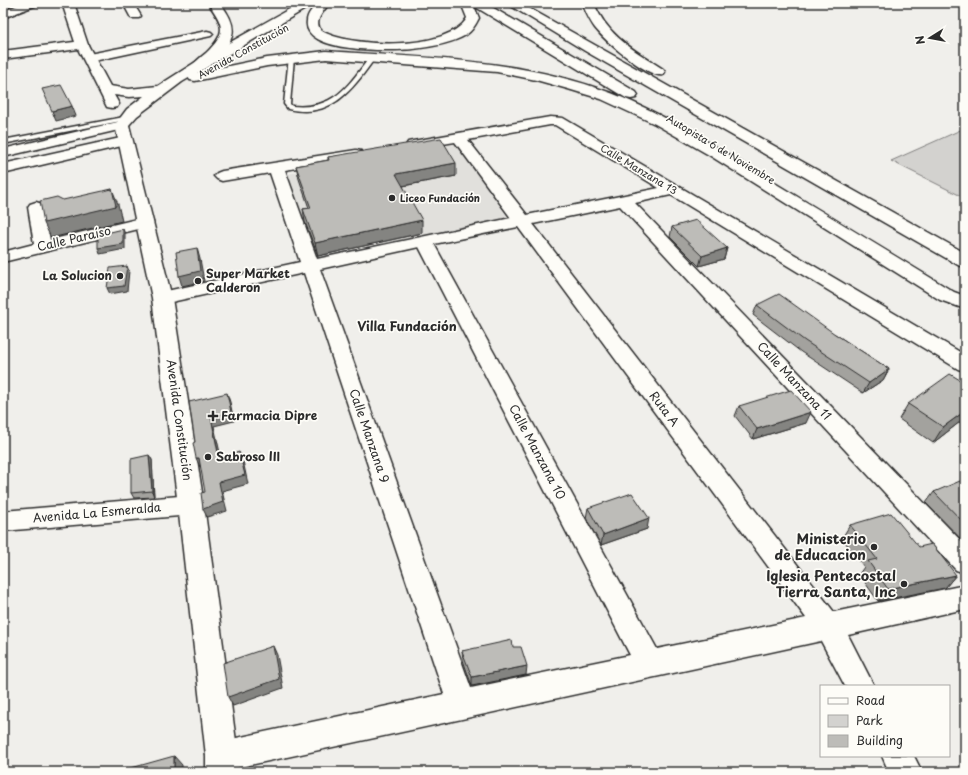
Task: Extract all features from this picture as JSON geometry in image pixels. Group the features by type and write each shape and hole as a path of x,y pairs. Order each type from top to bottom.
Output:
{"main road":[{"path":"3,15 33,3"},
{"path":"68,3 82,45 124,128"},
{"path":"197,72 225,40 228,32 228,24 224,13 214,3"},
{"name":"Avenida Constitución","path":"197,72 308,3"},
{"name":"Avenida Constitución","path":"222,764 191,505 162,298 124,128 131,112 161,90 283,29 322,6 315,14 312,22 313,28 319,34 345,44 377,47 434,42 462,32 470,25 473,18 466,3"},
{"name":"Autopista 6 de Noviembre","path":"478,3 965,295"},
{"name":"Autopista 6 de Noviembre","path":"512,3 965,261"},
{"path":"588,3 592,17 606,34 620,46 790,161"},
{"path":"197,72 291,58 326,55 497,68 538,76 606,96 660,121 714,152 947,296 965,303"},
{"path":"106,90 129,93 161,90"}],"street":[{"path":"128,3 135,16"},
{"path":"89,58 207,34"},
{"path":"3,55 82,45"},
{"name":"Calle Manzana 13","path":"398,147 550,121 558,121 965,364"},
{"path":"3,153 124,128"},
{"path":"3,169 124,128"},
{"name":"Ruta A","path":"459,137 828,626 859,685"},
{"path":"222,176 368,152"},
{"name":"Calle Manzana 9","path":"276,167 462,704"},
{"path":"162,298 310,265 674,190"},
{"name":"Calle Manzana 11","path":"624,200 965,562"},
{"path":"36,207 43,246"},
{"name":"Calle Paraíso","path":"3,257 145,222"},
{"name":"Calle Manzana 10","path":"424,241 650,664"},
{"name":"Avenida La Esmeralda","path":"3,521 191,505"},
{"path":"222,764 462,704 965,597"},
{"path":"898,757 906,772"}],"lane":[{"path":"291,58 287,104 290,108 302,110 317,109 336,101 348,90 372,58"},
{"path":"3,142 124,128"}],"shaded area":[{"name":"Liceo Fundación","path":"456,144 510,221 313,263 282,175"}],"green space":[{"path":"965,128 965,198 891,161"}],"building":[{"path":"61,85 72,106 52,111 42,89"},
{"path":"441,138 456,163 396,174 422,220 315,243 303,209 311,208 296,166 329,160 328,157"},
{"path":"112,189 116,206 44,223 40,201 57,197 63,200"},
{"path":"696,220 727,248 702,256 672,227"},
{"path":"123,229 123,244 98,248 98,235"},
{"path":"197,248 200,271 179,276 176,252"},
{"path":"127,266 124,286 107,288 110,268"},
{"path":"779,294 835,334 889,369 869,383 805,341 757,305"},
{"path":"950,374 965,383 965,411 943,427 908,404"},
{"path":"791,390 811,412 757,429 739,406"},
{"path":"227,393 231,412 211,417 219,458 239,452 245,475 219,482 223,502 203,509 201,493 205,492 199,458 196,458 193,443 195,442 189,402"},
{"path":"149,455 152,491 131,493 131,459"},
{"path":"960,481 965,485 965,524 934,492"},
{"path":"632,493 649,518 603,535 588,508"},
{"path":"891,513 919,547 932,544 956,575 888,589 868,561 877,559 850,525"},
{"path":"512,640 513,647 521,647 527,666 472,677 462,651"},
{"path":"273,646 279,679 228,697 223,663"},
{"path":"174,756 174,772 117,772"}],"place":[{"name":"Liceo Fundación","path":"392,198"},
{"name":"La Solucion","path":"120,276"},
{"name":"Super Market Calderon","path":"198,281"},
{"name":"Farmacia Dipre","path":"213,416"},
{"name":"Sabroso III","path":"208,457"},
{"name":"Ministerio de Educacion","path":"874,547"},
{"name":"Iglesia Pentecostal Tierra Santa, Inc","path":"904,584"}],"district":[{"name":"Villa Fundación","path":"407,326"}]}
